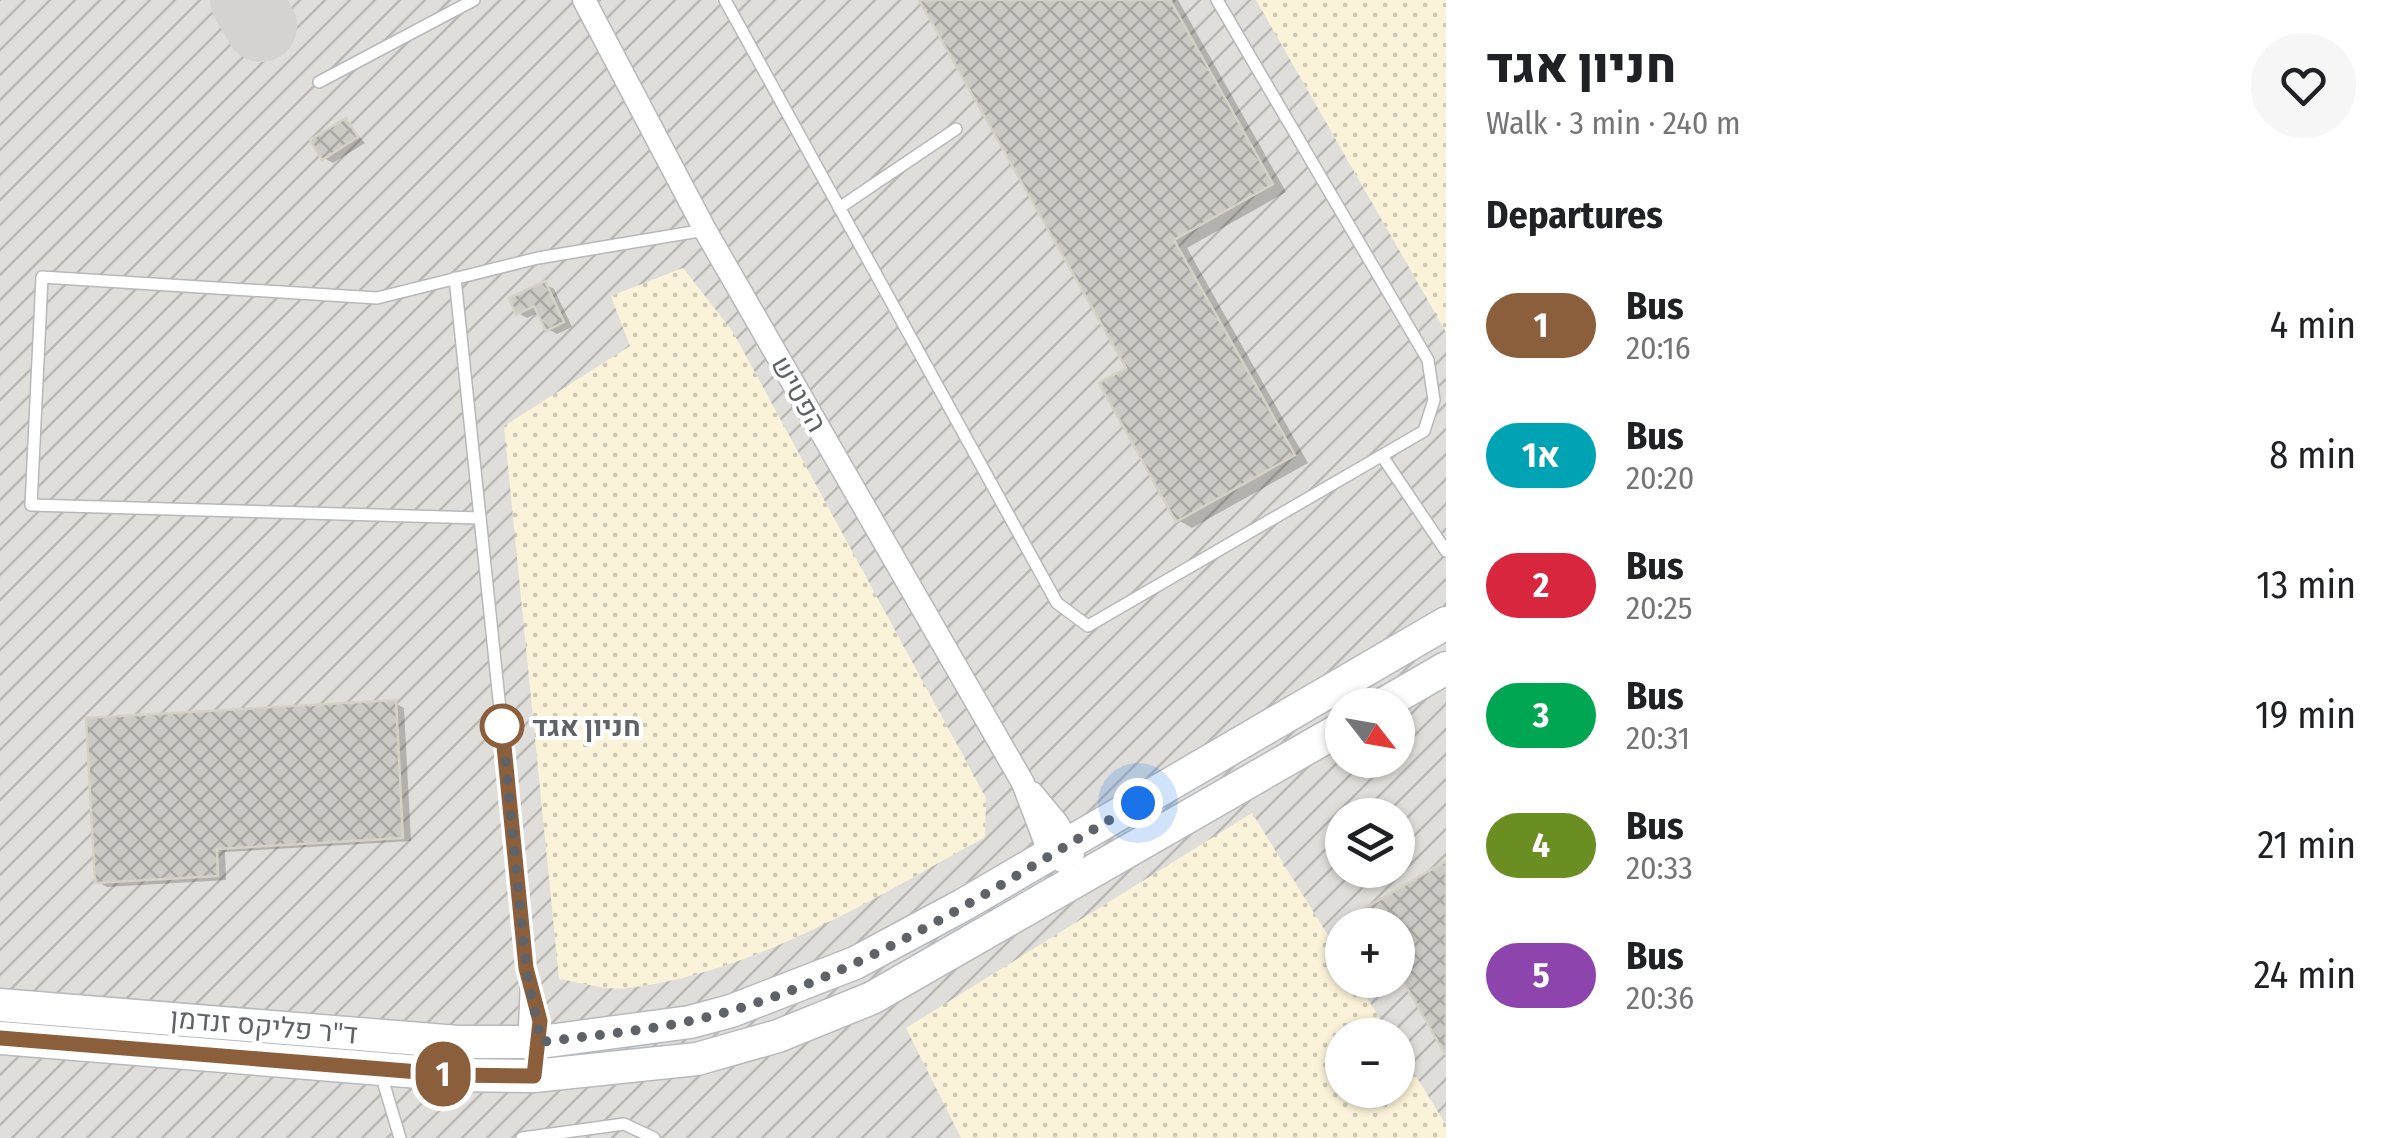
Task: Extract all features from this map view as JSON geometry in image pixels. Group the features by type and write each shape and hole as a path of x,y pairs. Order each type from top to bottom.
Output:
{"street":[{"name":"הפטיש","path":"584,0 705,230 1082,880"},
{"name":"ד\"ר פליקס זנדמן","path":"0,1005 366,1035 532,1042 690,1022 765,999 855,963 1061,848 1446,623"},
{"path":"1411,688 1446,668"},
{"name":"ד\"ר פליקס זנדמן","path":"0,1038 379,1068 534,1076 678,1062 778,1036 872,998 1325,738"}],"lane":[{"path":"319,82 474,0"},
{"path":"724,0 1057,603 1088,626 1424,431 1434,400 1428,360 1217,0"},
{"path":"839,208 956,128"},
{"path":"480,518 31,505 42,277 378,298 538,258 705,230"},
{"path":"455,278 534,1076"},
{"path":"1382,456 1446,552"},
{"path":"366,1035 400,1138"},
{"path":"522,1138 624,1124 654,1138"}],"shaded area":[{"path":"0,0 1446,0 1446,1138 0,1138"}],"sand":[{"path":"1256,0 1446,0 1446,332"},
{"path":"683,268 733,332 986,798 985,837 857,908 768,950 675,980 610,988 559,979 504,426 630,346 611,296"},
{"path":"1252,813 1325,931 1325,998 1367,998 1379,1018 1325,1018 1325,1108 1415,1108 1415,1075 1446,1125 1446,1138 961,1138 906,1028"}],"building":[{"path":"919,0 1170,0 1273,184 1174,240 1295,455 1176,522 1099,383 1126,368"},
{"path":"346,118 358,137 322,160 310,140"},
{"path":"545,281 564,322 546,331 534,306 516,315 509,298"},
{"path":"396,700 403,838 217,849 218,876 95,883 86,718"},
{"path":"1446,861 1446,1056 1413,998 1415,908 1365,908 1400,888 1415,888 1415,879"}],"taxiway":[{"path":"246,0 261,26"}],"bus line":[{"name":"1","path":"0,1038 456,1075 534,1076 541,1042 540,1021 526,968 502,726"}],"place":[{"name":"חניון אגד","path":"502,726"}],"route":[{"path":"502,726 526,968 540,1021 541,1042 690,1022 810,982 855,963 963,905 1138,803"}]}
